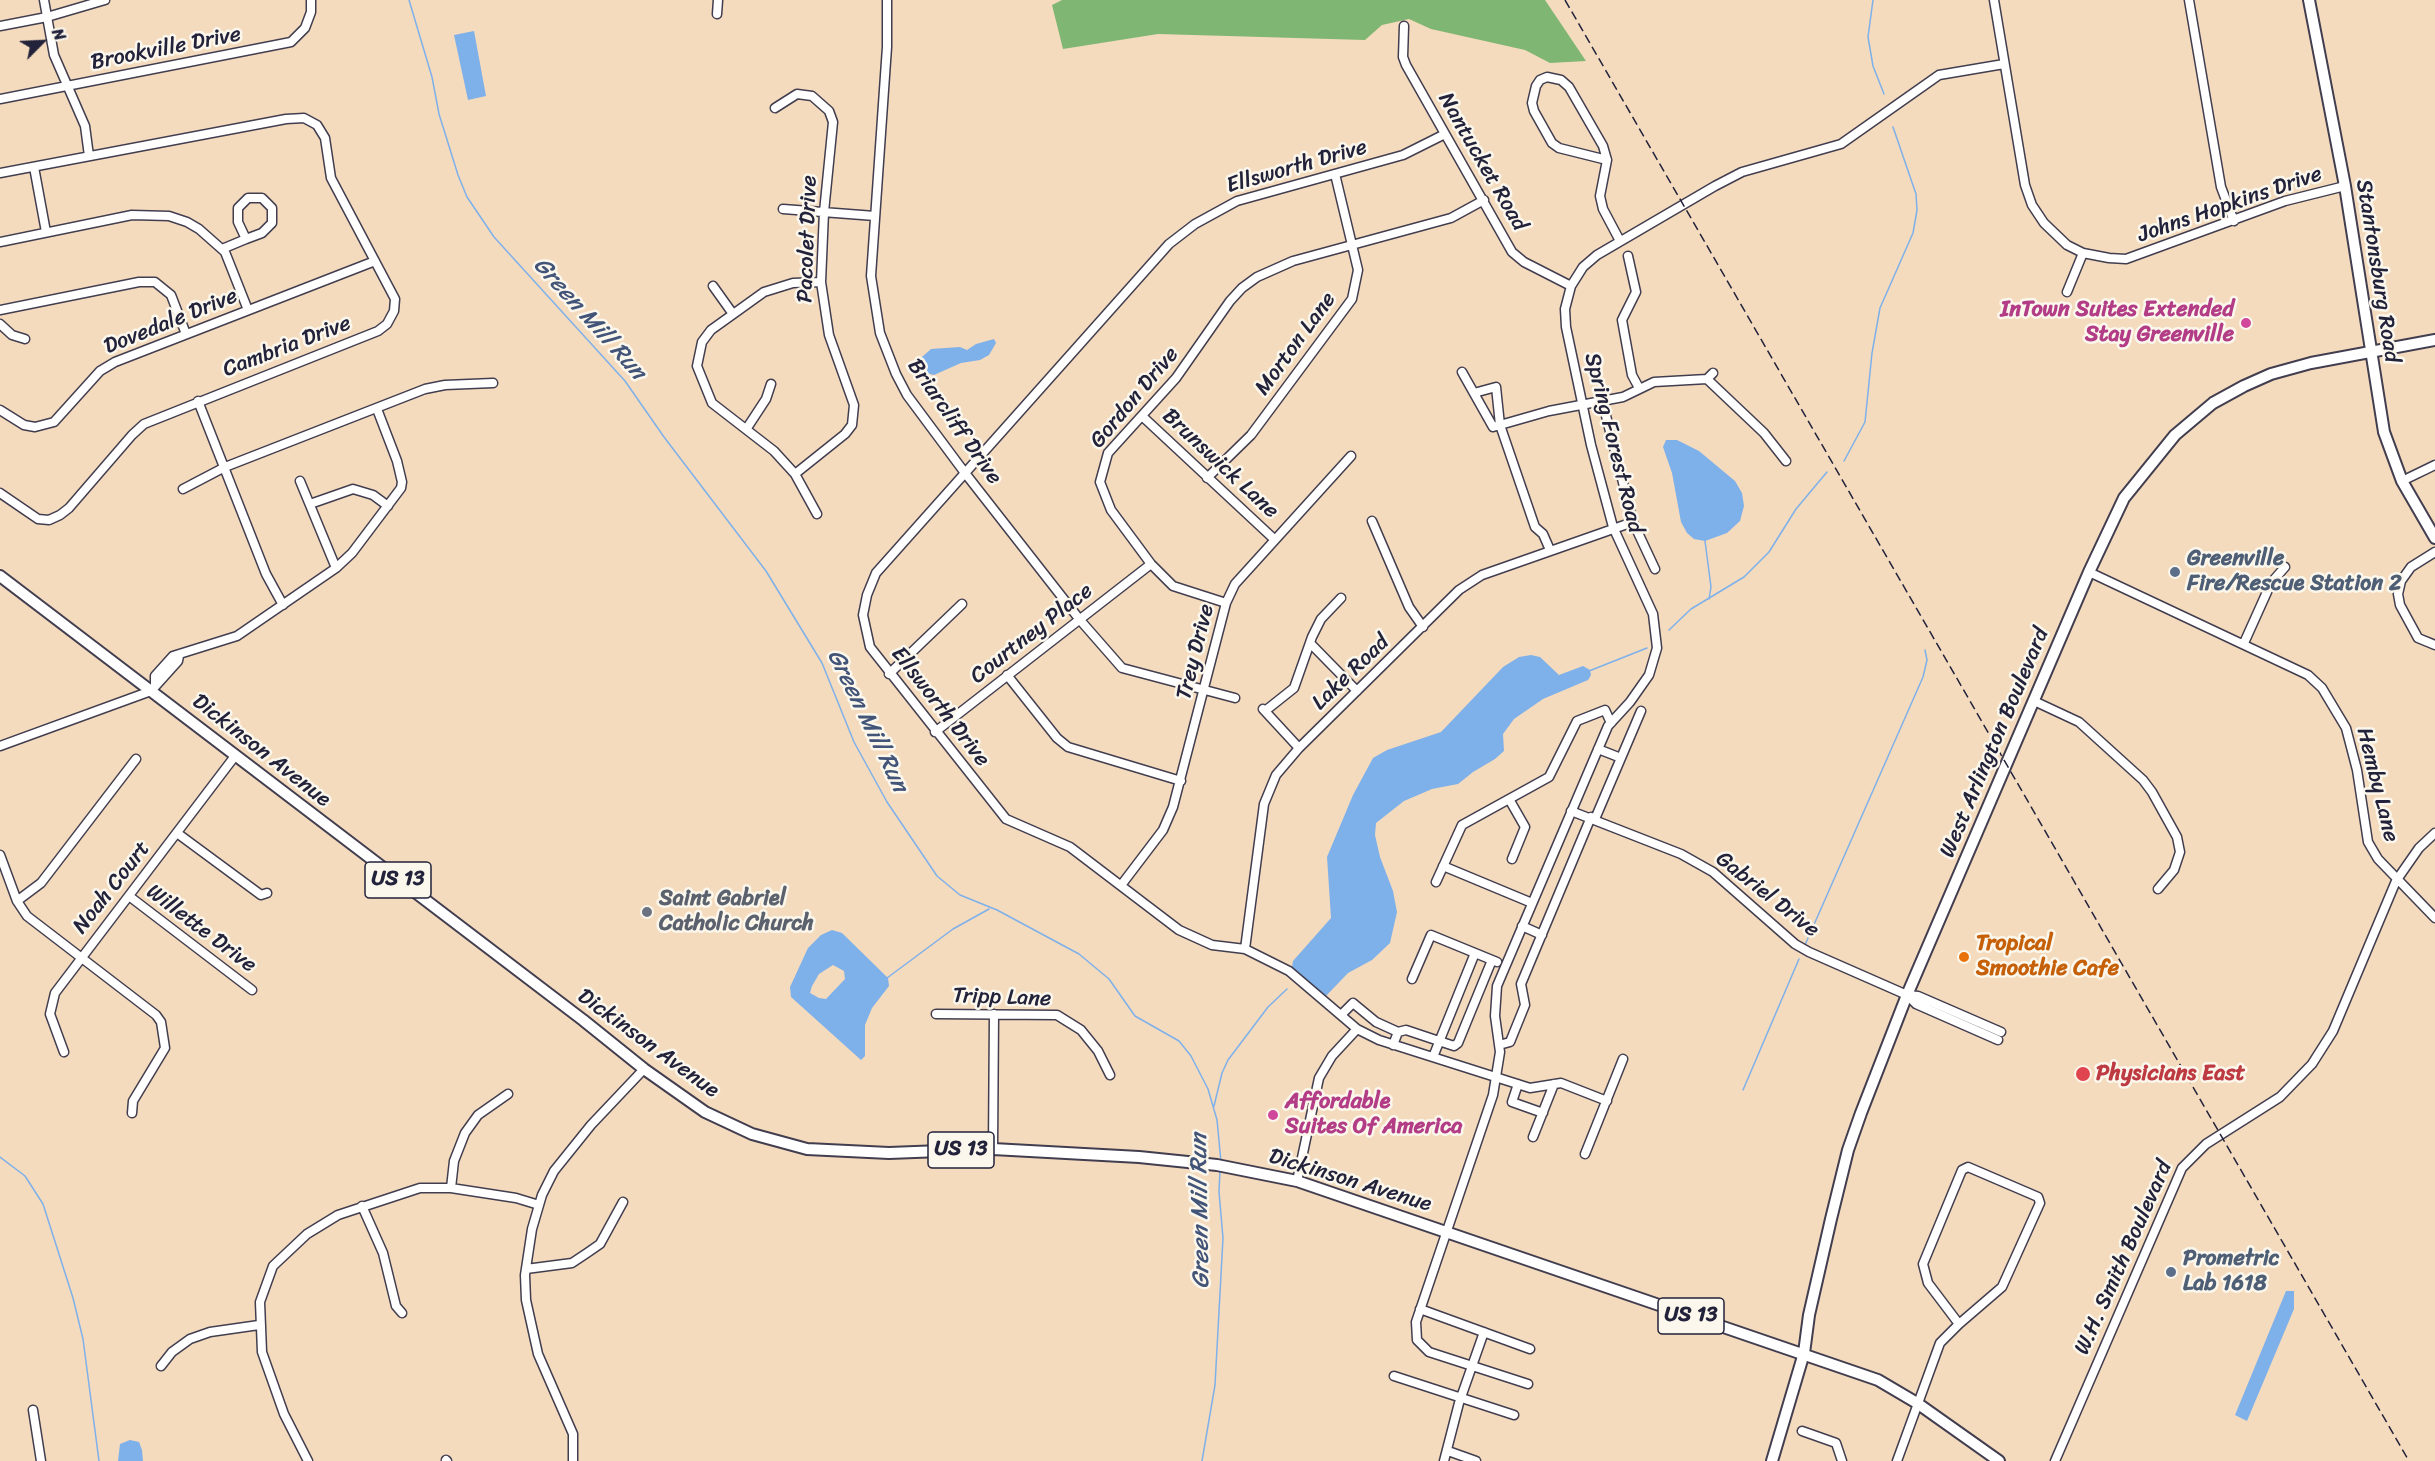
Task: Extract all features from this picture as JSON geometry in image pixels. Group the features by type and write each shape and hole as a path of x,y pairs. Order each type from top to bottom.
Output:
{"main road":[{"name":"Stantonsburg Road","path":"2309,0 2344,186 2369,351 2384,432 2402,481 2435,538"},
{"name":"West Arlington Boulevard","path":"1772,1461 1804,1353 1809,1315 1848,1150 1907,995 2114,517 2137,479 2175,435 2213,403 2271,374 2369,351 2435,340"},
{"name":"Dickinson Avenue","path":"0,576 153,689 235,756 583,1020 644,1069 705,1112 752,1134 807,1149 889,1153 993,1149 1139,1157 1206,1164 1297,1180 1878,1380 1917,1403 1999,1461"}],"street":[{"path":"0,173 89,156 85,126 54,56 44,0"},
{"path":"0,26 47,17 105,0"},
{"name":"Brookville Drive","path":"0,99 291,42 305,28 311,12 311,0"},
{"path":"717,0 717,14"},
{"name":"Briarcliff Drive","path":"887,0 887,47 872,276 875,312 887,356 907,394 965,473 1080,620 1122,668 1235,698"},
{"name":"Johns Hopkins Drive","path":"1994,0 2025,185 2032,206 2055,236 2083,253 2109,258 2133,257 2285,201 2344,186"},
{"path":"2189,0 2222,187 2234,221"},
{"name":"Nantucket Road","path":"1404,26 1403,57 1406,64 1512,252 1524,262 1571,286"},
{"name":"Spring Forest Road","path":"1472,1366 1429,1352 1417,1340 1416,1322 1493,1095 1497,1077 1499,1045 1495,1016 1497,986 1598,749 1611,723 1630,702 1649,675 1657,648 1653,614 1613,527 1582,404 1566,327 1565,309 1571,286 1583,267 1620,241 1742,172 1842,144 1939,75 2004,64"},
{"path":"1607,160 1559,148 1552,143 1532,103 1536,86 1540,80 1547,77 1561,80 1569,87 1604,146 1607,160 1600,196 1603,209 1620,241"},
{"name":"Pacolet Drive","path":"775,108 797,94 813,96 829,111 833,122 824,212 821,282 829,335 854,405 852,425 845,434 795,474"},
{"name":"Cambria Drive","path":"0,493 38,519 49,520 60,515 69,508 132,435 154,418 378,331 387,324 394,311 394,299 331,178 327,163 328,149 317,125 304,118 286,119 89,156"},
{"name":"Ellsworth Drive","path":"1445,134 1403,155 1237,201 1195,224 1169,244 876,573 867,595 863,615 870,647 889,674 1006,819 1070,848 1122,884 1179,930 1212,945 1245,949 1288,971 1357,1029 1393,1045 1530,1088 1554,1084 1570,1085 1607,1101"},
{"path":"34,167 46,232"},
{"name":"Morton Lane","path":"1207,478 1251,435 1344,314 1357,284 1358,270 1354,244 1335,174"},
{"path":"222,249 262,233 272,223 272,208 262,198 248,198 238,208 238,222 246,239"},
{"name":"Gordon Drive","path":"1226,603 1173,586 1151,564 1111,510 1100,482 1107,453 1196,352 1242,288 1270,269 1451,218 1484,200"},
{"path":"783,209 875,216"},
{"path":"0,242 132,215 151,214 187,222 222,249 248,310"},
{"path":"2067,292 2083,253"},
{"path":"1628,256 1636,292 1622,320 1632,375 1639,388"},
{"name":"Dovedale Drive","path":"0,410 24,425 35,427 54,422 100,371 115,362 375,261"},
{"path":"0,310 140,282 155,282 171,296 186,334"},
{"path":"817,514 795,474 774,451 712,403 697,366 702,342 711,330 733,314 777,286 821,282"},
{"path":"713,286 733,314"},
{"path":"0,324 12,335 25,339"},
{"path":"1462,372 1493,427 1582,404 1623,397 1654,382 1710,376 1764,433 1786,461"},
{"path":"183,489 225,467 426,389 446,385 493,383"},
{"path":"747,428 766,399 771,384"},
{"path":"1474,393 1496,387 1500,425 1535,527 1543,534 1550,550"},
{"path":"1602,400 1633,522 1655,569"},
{"path":"198,401 266,574 283,605"},
{"path":"0,746 153,689 179,656 237,636 336,568 351,553 401,488 402,476 376,409"},
{"name":"Brunswick Lane","path":"1142,416 1274,539"},
{"name":"Trey Drive","path":"1122,884 1163,830 1181,781 1226,603 1235,584 1351,456"},
{"path":"2402,481 2435,465"},
{"path":"300,481 336,568"},
{"path":"310,504 353,489 373,495 388,506"},
{"path":"1372,521 1408,607 1423,627"},
{"name":"Lake Road","path":"1245,949 1264,804 1276,775 1299,748 1459,590 1482,576 1613,527 1633,522"},
{"path":"2435,552 2411,567 2401,581 2398,594 2400,605 2418,638 2435,645"},
{"name":"Courtney Place","path":"935,732 1151,564"},
{"path":"2244,643 2271,583 2285,567"},
{"name":"Hemby Lane","path":"2089,572 2244,643 2308,675 2322,688 2346,728 2357,770 2368,842 2378,860 2435,918"},
{"path":"1299,748 1264,709 1294,688 1321,619 1341,598"},
{"path":"889,674 962,604"},
{"path":"1310,643 1357,692"},
{"path":"1007,675 1057,738 1068,747 1181,781"},
{"path":"2034,701 2079,722 2143,780 2152,792 2177,837 2180,852 2174,870 2158,889"},
{"path":"1436,882 1459,828 1553,772 1577,721 1605,710 1611,723"},
{"path":"1499,1045 1510,1042 1525,1005 1521,984 1641,711"},
{"path":"1598,749 1621,758"},
{"name":"Noah Court","path":"63,1052 51,1023 51,1003 55,993 235,756"},
{"path":"17,901 41,883 136,759"},
{"path":"1509,799 1525,827 1512,859"},
{"name":"Gabriel Drive","path":"1571,811 1689,858 1713,872 1795,944 1907,995 1916,1004 1999,1036"},
{"name":"W.H. Smith Boulevard","path":"2055,1461 2182,1168 2201,1148 2280,1097 2312,1064 2333,1031 2396,880 2419,848 2435,832"},
{"path":"177,833 261,895 267,893"},
{"path":"0,855 17,901 27,916 156,1015 164,1029 165,1048 162,1056 133,1101 132,1113"},
{"path":"1443,866 1532,903"},
{"name":"Willette Drive","path":"129,896 252,990"},
{"path":"1522,926 1542,935"},
{"path":"1412,979 1431,935 1505,966"},
{"path":"1433,1057 1475,953"},
{"path":"1341,1015 1353,1003 1376,1022 1398,1032 1406,1030 1454,1046 1458,1043 1492,960"},
{"name":"Tripp Lane","path":"936,1014 1057,1015 1081,1030 1098,1051 1110,1075"},
{"path":"993,1149 994,1014"},
{"path":"1297,1180 1318,1078 1332,1056 1357,1029"},
{"path":"1393,1045 1398,1032"},
{"path":"1585,1154 1623,1059"},
{"path":"573,1461 573,1434 567,1416 546,1375 531,1326 526,1300 526,1269 538,1205 554,1171 591,1125 644,1069"},
{"path":"1518,1084 1512,1102 1543,1113"},
{"path":"1533,1137 1554,1084"},
{"path":"451,1188 454,1161 465,1133 478,1115 508,1094"},
{"path":"1897,1461 1940,1344 1959,1324 2002,1287 2040,1200 1965,1167 1923,1264 1928,1283 1959,1324"},
{"path":"308,1461 297,1443 262,1352 259,1325 260,1302 273,1266 307,1234 338,1215 420,1188 451,1188 516,1198 538,1205"},
{"path":"526,1269 572,1263 587,1253 600,1244 623,1202"},
{"path":"362,1206 383,1253 396,1306 402,1313"},
{"path":"1420,1309 1530,1349"},
{"path":"161,1366 172,1352 190,1340 210,1332 259,1325"},
{"path":"1444,1461 1461,1396 1484,1332"},
{"path":"1472,1366 1528,1384"},
{"path":"1394,1376 1514,1415"},
{"path":"33,1410 41,1461"},
{"path":"1802,1431 1836,1443 1842,1461"},
{"path":"1448,1451 1476,1461"}],"green space":[{"path":"1062,0 1545,0 1586,61 1550,63 1525,50 1431,29 1409,19 1382,25 1365,40 1158,34 1063,49 1052,5"}],"water":[{"path":"474,31 486,96 468,100 454,35"},
{"path":"994,339 996,343 989,355 980,360 961,363 934,375 926,373 922,365 922,357 931,349 960,347 967,350 976,344"},
{"path":"1666,440 1677,440 1699,451 1735,481 1742,493 1744,506 1740,521 1727,533 1705,541 1694,539 1687,533 1681,522 1672,473 1663,447"},
{"path":"1531,655 1540,657 1559,675 1583,666 1590,670 1591,675 1588,680 1543,699 1514,719 1503,734 1504,751 1495,759 1458,784 1432,789 1404,801 1376,823 1375,835 1380,857 1393,891 1397,912 1390,943 1372,960 1348,973 1326,996 1297,975 1292,967 1293,961 1331,918 1327,857 1353,795 1373,758 1387,750 1441,732 1503,667 1519,657"},
{"path":"832,930 842,933 888,978 889,986 872,1008 865,1025 865,1056 861,1060 791,997 790,987 808,948 821,935","holes":["833,965 844,971 845,979 826,999 810,993 819,974"]},
{"path":"2286,1291 2294,1291 2294,1309 2247,1421 2235,1415"},
{"path":"130,1440 139,1442 143,1461 118,1461 120,1444"}],"waterway":[{"name":"Green Mill Run","path":"409,0 432,77 439,114 467,197 494,237 625,381 664,437 766,571 822,663 854,742 887,802 937,876 960,895 997,910 1079,954 1109,979 1135,1016 1179,1041 1191,1056 1208,1089 1217,1120 1221,1162"},
{"path":"1873,0 1868,37 1873,66 1884,94"},
{"path":"1844,461 1865,422 1872,353 1880,308 1913,233 1917,210 1916,194 1893,127"},
{"path":"1669,630 1691,609 1744,577 1769,552 1796,509 1827,472"},
{"path":"1705,541 1711,587 1709,599"},
{"path":"1589,671 1647,648"},
{"path":"1805,945 1923,677 1927,660 1925,650"},
{"path":"887,978 953,929 989,909"},
{"path":"1743,1090 1799,959"},
{"path":"1214,1106 1222,1073 1228,1060 1268,1007 1287,989"},
{"path":"0,1157 25,1176 43,1204 73,1298 83,1339 99,1461"},
{"name":"Green Mill Run","path":"1202,1461 1215,1385 1223,1238 1219,1192 1220,1170"}],"railway":[{"path":"1565,0 2409,1461"}],"place":[{"name":"InTown Suites Extended Stay Greenville","path":"2246,323"},
{"name":"Greenville Fire/Rescue Station 2","path":"2175,572"},
{"name":"Saint Gabriel Catholic Church","path":"647,912"},
{"name":"Tropical Smoothie Cafe","path":"1964,957"},
{"name":"Physicians East","path":"2083,1074"},
{"name":"Affordable Suites Of America","path":"1273,1115"},
{"name":"Prometric Lab 1618","path":"2171,1272"}]}
